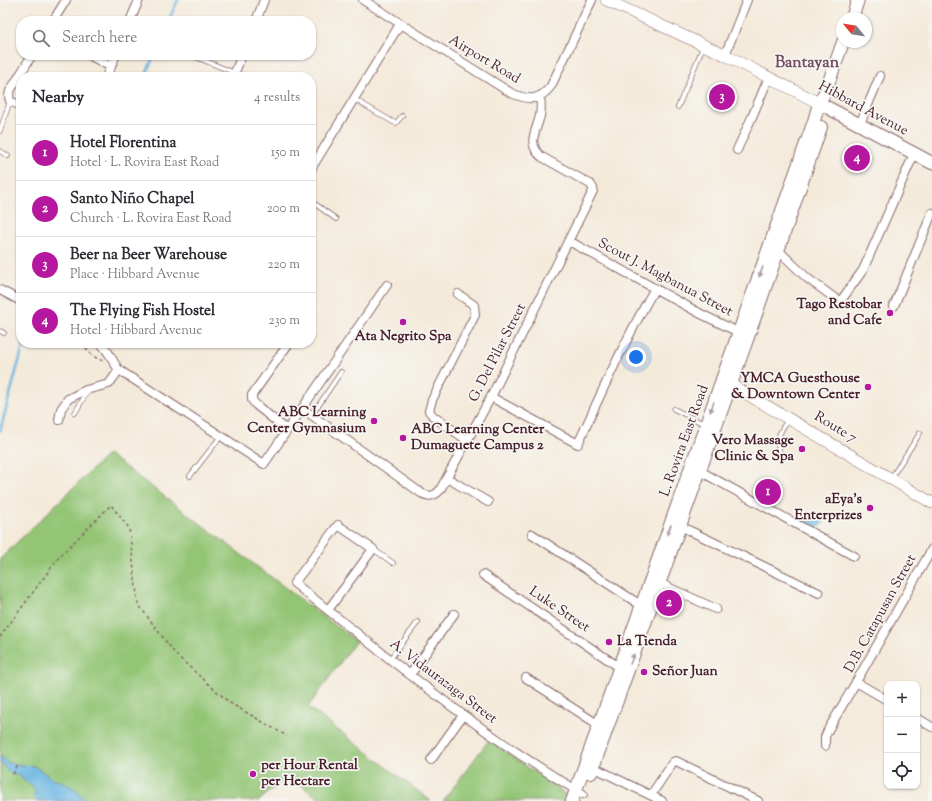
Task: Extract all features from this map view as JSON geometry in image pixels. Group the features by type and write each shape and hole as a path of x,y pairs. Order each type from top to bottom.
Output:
{"main road":[{"path":"854,12 858,0"},
{"name":"L. Rovira East Road","path":"578,796 599,725 615,694 619,667 642,606 660,583 680,526 684,500 700,471 727,382 784,219 822,124 823,104 826,90 841,48"},
{"name":"Hibbard Avenue","path":"823,104 932,163"},
{"name":"L. Rovira East Road","path":"744,335 778,250 784,219"},
{"name":"L. Rovira East Road","path":"578,796 593,767 615,694 684,500 706,425 727,382"}],"street":[{"path":"56,16 66,0"},
{"path":"132,16 139,0"},
{"path":"258,16 264,0"},
{"name":"Airport Road","path":"363,0 511,93 527,98 540,97"},
{"path":"540,97 547,92 555,79 591,0"},
{"name":"Hibbard Avenue","path":"606,0 823,104"},
{"path":"725,56 747,0"},
{"path":"316,161 400,24"},
{"path":"22,72 29,60"},
{"path":"98,60 111,67"},
{"path":"108,72 114,60"},
{"path":"235,72 240,60"},
{"path":"860,124 880,76"},
{"path":"737,150 769,77"},
{"path":"16,82 9,96 10,101 16,104"},
{"name":"G. Del Pilar Street","path":"303,409 426,496 436,494 468,441 491,397 569,241 593,188 590,184 537,153 533,146 533,138 540,116 540,97"},
{"path":"778,250 807,278 840,302 863,270 914,154"},
{"path":"894,306 932,213"},
{"name":"Scout J. Magbanua Street","path":"569,241 744,335"},
{"path":"107,348 112,361 119,370 264,464 388,285"},
{"path":"491,397 578,444 615,363 636,321 655,288"},
{"path":"0,290 16,298"},
{"path":"458,294 474,305 475,311 432,400 429,411 468,441"},
{"path":"285,348 252,395 252,400 287,430"},
{"path":"59,420 61,409 68,399 90,389 109,384 119,370"},
{"name":"Route 7","path":"727,382 932,503"},
{"path":"700,471 854,556"},
{"path":"447,478 488,502"},
{"name":"A. Vidaurazaga Street","path":"373,549 338,525 294,583 463,715 578,796"},
{"path":"680,526 819,593"},
{"path":"532,534 642,606"},
{"name":"D.B. Catapusan Street","path":"884,698 856,682 932,548"},
{"path":"328,610 373,549"},
{"name":"Luke Street","path":"484,575 619,667"},
{"path":"660,583 716,609"},
{"path":"410,674 454,614"},
{"path":"526,678 599,725"},
{"path":"825,746 825,737 828,730 856,682"},
{"path":"431,760 463,715"},
{"path":"920,720 932,727"},
{"path":"651,795 673,762 676,761 758,801"},
{"path":"593,767 662,801"}],"lane":[{"path":"678,107 704,46"},
{"path":"202,60 228,72"},
{"path":"354,99 393,122 396,123 402,116"},
{"path":"0,131 10,101"},
{"path":"0,151 8,156"},
{"path":"316,205 336,220"},
{"path":"311,415 341,372"},
{"path":"75,413 82,398 90,389"},
{"path":"674,409 706,425"},
{"path":"781,454 778,448 778,441 788,418"},
{"path":"890,479 920,433"},
{"path":"190,476 221,436"},
{"path":"373,549 393,563"},
{"path":"390,659 418,622"}],"path":[{"path":"86,348 95,357 102,361 112,361"},
{"path":"0,637 59,557 111,505 129,528 138,604 176,655 230,703 287,736"},
{"path":"13,774 18,765"}],"green space":[{"path":"108,454 356,641 308,707 431,801 322,801 288,775 259,801 0,801 0,559"},
{"path":"489,740 568,796 566,801 443,801"}],"water":[{"path":"816,517 822,519 824,522 819,527 811,527 801,522 801,520 810,521"},
{"path":"0,756 9,763 34,766 55,780 61,781 77,790 84,801 38,801 33,796 35,792 33,786 20,776 11,774 0,762"}],"waterway":[{"path":"170,16 178,0"},
{"path":"147,72 152,60"},
{"path":"0,431 23,348"}],"place":[{"name":"Beer na Beer Warehouse","path":"722,97"},
{"name":"The Flying Fish Hostel","path":"857,158"},
{"name":"Tago Restobar and Cafe","path":"890,313"},
{"name":"Ata Negrito Spa","path":"403,322"},
{"name":"YMCA Guesthouse & Downtown Center","path":"868,387"},
{"name":"ABC Learning Center Gymnasium","path":"374,421"},
{"name":"ABC Learning Center Dumaguete Campus 2","path":"403,438"},
{"name":"Vero Massage Clinic & Spa","path":"802,449"},
{"name":"Hotel Florentina","path":"768,492"},
{"name":"aEya's Enterprizes","path":"870,508"},
{"name":"Santo Niño Chapel","path":"669,603"},
{"name":"La Tienda","path":"609,642"},
{"name":"Señor Juan","path":"644,672"},
{"name":"per Hour Rental per Hectare","path":"253,774"}],"district":[{"name":"Bantayan","path":"807,63"}]}
